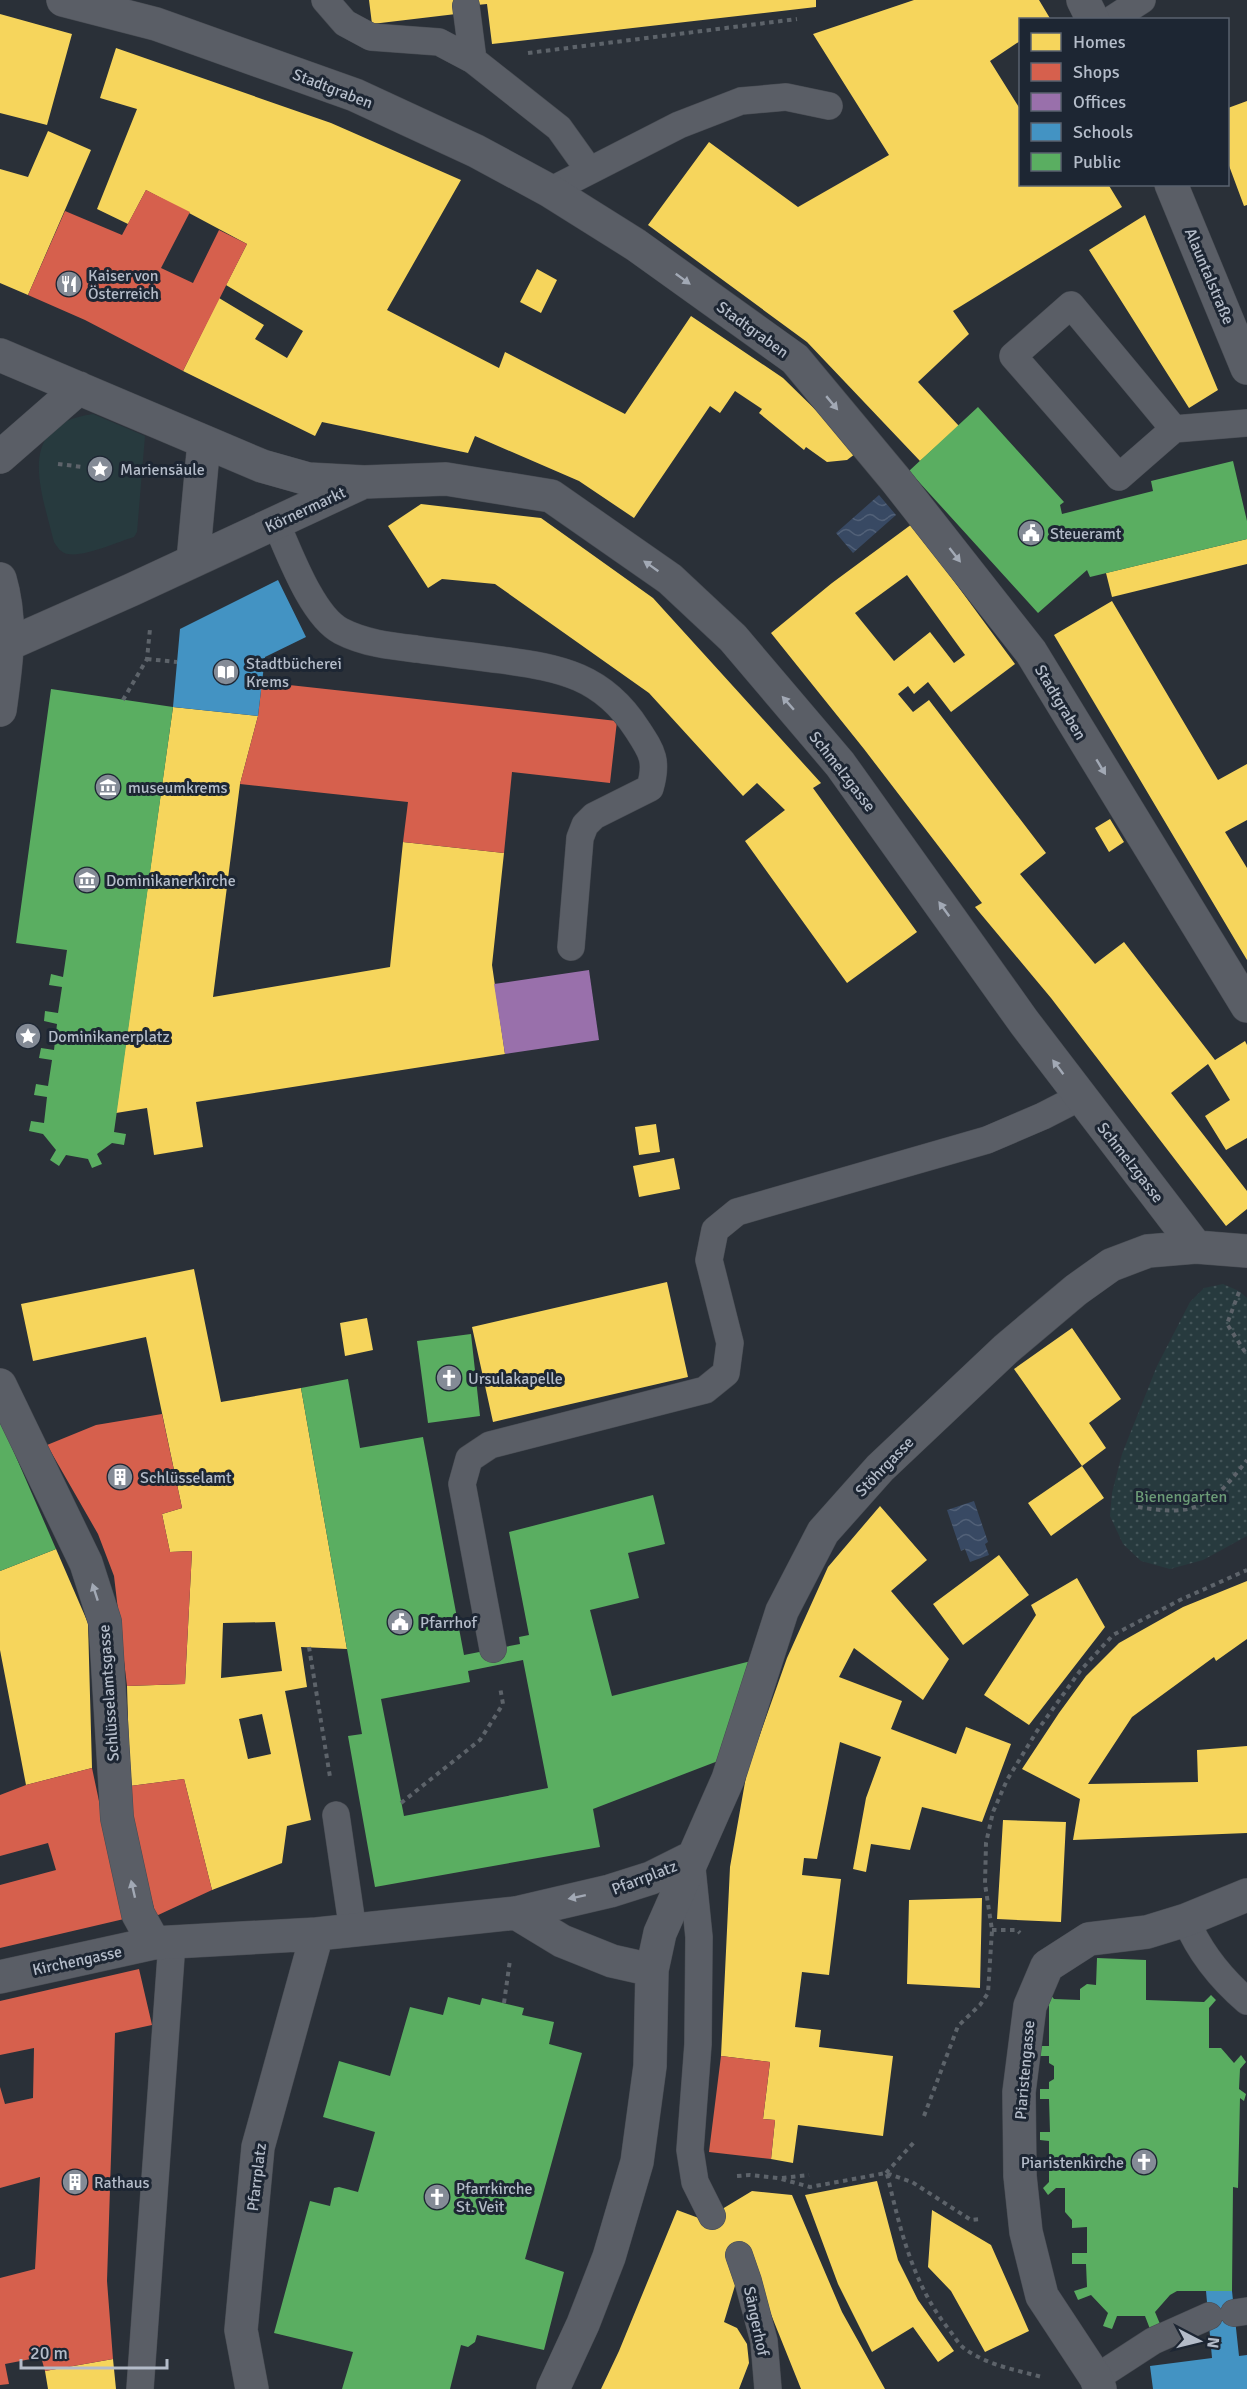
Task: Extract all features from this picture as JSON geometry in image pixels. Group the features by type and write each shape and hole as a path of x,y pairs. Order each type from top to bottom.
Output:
{"street":[{"name":"Stadtgraben","path":"63,0 156,24 355,95 476,151 550,190 636,245 795,359 895,479 1031,652 1247,1006"},
{"path":"1083,0 1092,18"},
{"name":"Alauntalstraße","path":"1172,186 1247,368"},
{"name":"Körnermarkt","path":"0,355 262,466 308,479 364,482"},
{"path":"0,457 79,388"},
{"path":"194,561 204,442"},
{"name":"Schmelzgasse","path":"364,482 446,479 551,496 670,579 732,638 840,764 1080,1097 1196,1247"},
{"name":"Körnermarkt","path":"9,644 364,482"},
{"path":"0,579 4,592 9,644 0,710"},
{"name":"Stöhrgasse","path":"691,1858 728,1779 782,1611 823,1532 880,1467 1006,1349 1076,1290 1111,1265 1148,1251 1196,1247 1247,1251"},
{"name":"Schlüsselamtsgasse","path":"0,1387 86,1563 105,1622 117,1818 138,1914 163,1942"},
{"name":"Pfarrplatz","path":"163,1942 317,1934 516,1913 610,1891 651,1878 691,1858"},
{"name":"Pfarrplatz","path":"553,2389 583,2324 609,2257 638,2162 650,2066 652,1970 660,1933 691,1858"},
{"path":"1186,1920 1247,1895"},
{"path":"516,1913 562,1941 612,1961 652,1970"},
{"name":"Piaristengasse","path":"1098,2384 1042,2296 1026,2232 1020,2176 1019,2092 1030,2006 1047,1966 1089,1939 1147,1932 1186,1920"},
{"name":"Pfarrplatz","path":"252,2389 241,2330 258,2147 317,1934"},
{"name":"Kirchengasse","path":"0,1977 163,1942"}],"lane":[{"path":"1114,18 1142,0"},
{"path":"327,1 345,23 371,37 439,42 474,60 559,128 589,170"},
{"path":"466,6 474,60"},
{"path":"550,190 679,125 741,101 786,97 829,106"},
{"path":"1174,429 1071,305 1013,356 1119,477 1174,429 1247,423"},
{"path":"276,523 314,605 339,630 377,644 547,666 579,676 607,693 626,713 652,753 655,771 650,788 594,816 585,825 580,838 572,947"},
{"path":"494,1649 462,1484 469,1459 490,1444 705,1390 726,1373 730,1343 709,1260 715,1230 737,1212 987,1140 1080,1097"},
{"path":"336,1815 353,1931"},
{"path":"691,1858 699,1937 699,2044 690,2150 695,2181 712,2216"},
{"path":"1186,1920 1196,1944 1224,1981 1247,2001"},
{"path":"140,2389 163,1942"},
{"name":"Sängerhof","path":"738,2255 764,2341 768,2389"},
{"path":"1098,2384 1153,2341 1230,2313"}],"path":[{"path":"474,60 797,19"},
{"path":"123,700 147,659 150,629 131,590"},
{"path":"147,659 177,662"},
{"path":"1242,1285 1227,1324 1247,1355"},
{"path":"1138,1507 1163,1512 1194,1510 1225,1489 1247,1460"},
{"path":"924,2116 958,2026 980,2005 987,1993 992,1930 986,1884 986,1843 993,1812 1007,1780 1037,1731 1080,1671 1113,1635 1180,1600 1247,1570"},
{"path":"309,1647 336,1815"},
{"path":"401,1803 480,1740 503,1704 500,1685"},
{"path":"504,2003 510,1956"},
{"path":"886,2173 916,2140"},
{"path":"886,2173 902,2237 914,2271 940,2317 963,2348 990,2363 1044,2377"},
{"path":"809,2175 778,2178 810,2187 886,2173 912,2182 971,2220 982,2218"}],"green space":[{"path":"93,414 145,436 137,532 134,537 101,548 68,554 58,548 54,542 40,481 39,462 43,445 52,431 68,420"},
{"name":"Bienengarten","path":"1223,1284 1239,1291 1247,1298 1247,1536 1203,1560 1170,1569 1141,1561 1123,1544 1110,1516 1112,1493 1122,1454 1157,1366 1190,1302 1204,1288"}],"water":[{"path":"879,495 896,515 853,553 836,533"},
{"path":"974,1501 988,1542 985,1544 989,1555 970,1562 965,1549 961,1551 947,1510"}],"building: Homes":[{"path":"369,0 816,0 816,7 492,44 487,4 466,6 456,14 372,24"},
{"path":"914,0 1039,0 1050,18 1019,18 1019,42 990,61 1019,107 1019,186 1109,186 1122,207 953,311 969,334 918,382 959,426 920,461 807,342 648,225 709,142 798,207 889,155 813,34"},
{"path":"0,14 72,34 47,125 0,113"},
{"path":"116,48 331,123 461,180 387,310 499,368 505,352 625,414 691,316 783,378 830,424 855,454 847,460 827,462 806,447 804,450 759,413 762,409 735,391 720,413 710,406 634,518 579,481 475,436 468,453 322,422 315,436 183,371 219,298 264,325 255,339 287,358 303,331 226,285 247,244 146,190 128,224 97,209 137,109 100,98"},
{"path":"1247,101 1247,205 1244,206 1229,166 1229,108"},
{"path":"48,131 91,150 28,295 0,283 0,169 28,177"},
{"path":"1145,215 1218,390 1189,408 1089,250"},
{"path":"537,269 557,280 541,313 520,302"},
{"path":"421,504 541,518 653,598 821,783 813,788 917,932 847,983 745,841 785,810 757,783 743,796 649,693 495,584 442,579 428,588 388,526"},
{"path":"912,524 1015,664 951,712 928,682 914,694 908,686 898,694 913,712 929,700 1046,853 1020,874 1095,964 1124,942 1215,1060 1245,1041 1247,1045 1247,1138 1226,1150 1205,1116 1230,1100 1208,1064 1171,1093 1247,1191 1247,1209 1226,1226 1051,998 975,907 982,903 864,749 771,633 832,583","holes":["907,575 965,655 954,663 930,632 894,661 855,613"]},
{"path":"1247,539 1247,564 1112,597 1106,573"},
{"path":"1112,601 1218,780 1247,764 1247,820 1225,832 1247,868 1247,960 1054,635"},
{"path":"173,707 258,716 240,784 213,997 390,967 403,842 504,853 492,965 505,1054 196,1102 203,1147 154,1155 147,1108 116,1113"},
{"path":"1110,819 1124,842 1109,852 1095,828"},
{"path":"656,1124 660,1152 639,1155 635,1127"},
{"path":"674,1158 680,1189 639,1197 633,1166"},
{"path":"194,1269 221,1402 301,1388 347,1649 301,1647 307,1687 285,1691 311,1820 287,1826 282,1863 212,1890 184,1779 130,1786 127,1686 185,1684 192,1551 170,1552 162,1514 182,1508 146,1337 33,1361 21,1304","holes":["275,1622 282,1671 221,1678 223,1623","262,1714 271,1754 248,1759 239,1719"]},
{"path":"667,1282 688,1377 493,1422 472,1327"},
{"path":"367,1318 373,1350 345,1356 340,1323"},
{"path":"1072,1328 1121,1399 1089,1423 1106,1448 1082,1466 1014,1369"},
{"path":"1082,1466 1104,1498 1051,1536 1028,1503"},
{"path":"880,1506 927,1560 891,1591 949,1659 923,1700 854,1648 839,1677 902,1701 891,1729 956,1754 966,1727 1011,1744 982,1822 922,1807 910,1850 871,1844 866,1872 853,1869 866,1798 881,1757 840,1742 817,1859 804,1858 802,1875 841,1879 829,1975 802,1972 795,2027 821,2030 819,2047 893,2056 883,2136 798,2125 793,2163 771,2159 775,2120 763,2119 770,2062 721,2056 730,1867 747,1771 787,1658 828,1567"},
{"path":"56,1549 88,1623 92,1768 26,1785 0,1650 0,1571"},
{"path":"999,1555 1029,1595 963,1645 933,1604"},
{"path":"1077,1578 1105,1627 1029,1725 984,1695 1036,1615 1031,1605"},
{"path":"1247,1581 1247,1639 1216,1661 1214,1657 1132,1717 1088,1784 1198,1782 1197,1750 1247,1746 1247,1833 1073,1840 1080,1799 1022,1769 1059,1713 1086,1676 1119,1643 1183,1607"},
{"path":"1003,1820 1066,1822 1061,1922 997,1919"},
{"path":"982,1898 980,1988 907,1984 909,1900"},
{"path":"877,2181 898,2260 918,2300 954,2351 938,2362 913,2327 872,2352 838,2284 805,2195"},
{"path":"752,2191 792,2195 842,2312 885,2389 801,2389 758,2282 737,2279 724,2322 737,2328 747,2344 749,2363 739,2389 601,2389 677,2210 704,2220"},
{"path":"932,2210 991,2245 1029,2331 985,2352 951,2291 928,2267"},
{"path":"113,2359 116,2389 48,2389 45,2371"}],"building: Shops":[{"path":"146,190 190,212 161,268 193,283 219,230 247,244 183,371 85,320 28,295 65,211 122,235"},
{"path":"262,682 617,721 610,783 512,772 504,853 403,842 408,802 240,784 258,716"},
{"path":"162,1414 182,1508 162,1514 170,1552 192,1551 185,1684 127,1686 114,1576 98,1534 47,1445 96,1425"},
{"path":"92,1768 124,1919 0,1948 0,1885 56,1870 48,1843 0,1856 0,1795 26,1785"},
{"path":"184,1779 212,1890 156,1916 129,1815 130,1786"},
{"name":"Rathaus","path":"139,1969 152,2025 115,2033 107,2281 113,2359 45,2371 41,2357 5,2364 9,2384 0,2385 0,2278 35,2269 40,2177 0,2188 0,2087 5,2104 33,2098 34,2048 0,2055 0,2001"},
{"path":"721,2056 770,2062 763,2119 775,2120 771,2159 709,2152"}],"building: Offices":[{"path":"589,970 599,1040 505,1054 494,984"}],"building: Schools":[{"path":"278,580 306,637 265,657 258,716 173,707 180,629"},
{"path":"1206,2291 1232,2291 1239,2356 1247,2355 1247,2389 1153,2389 1150,2366 1212,2358"}],"building: Public":[{"path":"978,407 1064,502 1060,505 1062,514 1153,491 1151,481 1233,461 1247,521 1247,539 1090,577 1087,570 1038,613 909,471"},
{"name":"Dominikanerkirche","path":"51,689 173,707 114,1132 126,1134 124,1145 112,1143 97,1154 102,1164 92,1168 88,1159 66,1155 59,1166 50,1160 56,1150 43,1134 29,1131 31,1121 44,1123 47,1097 34,1095 36,1084 48,1086 52,1060 39,1058 41,1048 54,1050 57,1024 44,1021 45,1011 58,1013 62,987 49,985 51,974 63,977 67,950 16,943"},
{"name":"Ursulakapelle","path":"471,1334 480,1416 428,1423 417,1341"},
{"name":"Pfarrhof","path":"348,1379 360,1448 423,1437 464,1655 520,1644 519,1637 529,1635 509,1532 653,1495 665,1544 628,1553 639,1598 590,1610 612,1696 755,1660 718,1761 593,1809 600,1847 375,1887 348,1736 362,1734 301,1388","holes":["523,1660 548,1788 404,1816 381,1699 470,1682 468,1671"]},
{"path":"0,1420 56,1549 0,1571"},
{"name":"Piaristenkirche","path":"1097,1958 1146,1960 1146,2000 1204,2002 1211,1995 1216,2000 1209,2008 1209,2048 1221,2048 1234,2063 1241,2055 1246,2062 1240,2069 1239,2089 1246,2094 1244,2101 1240,2098 1238,2188 1233,2187 1232,2291 1177,2291 1170,2295 1155,2312 1160,2324 1150,2329 1145,2316 1117,2316 1112,2329 1103,2326 1108,2313 1091,2295 1078,2300 1074,2291 1087,2287 1086,2264 1072,2264 1072,2253 1087,2253 1087,2227 1072,2228 1072,2220 1065,2212 1065,2188 1056,2188 1048,2195 1043,2188 1049,2182 1049,2141 1040,2140 1040,2132 1050,2132 1049,2099 1040,2099 1040,2089 1049,2089 1049,2082 1054,2079 1054,2066 1049,2063 1049,2056 1039,2056 1040,2046 1049,2046 1049,2006 1042,1999 1049,1993 1054,1999 1080,2000 1080,1989 1087,1984 1096,1985"},
{"name":"Pfarrkirche St. Veit","path":"448,1997 480,2005 482,1998 524,2008 522,2015 554,2022 549,2044 582,2053 525,2259 564,2272 544,2350 477,2335 475,2342 468,2347 461,2345 450,2389 342,2389 353,2352 274,2333 310,2201 330,2206 334,2188 339,2187 358,2192 375,2132 323,2117 339,2061 390,2076 410,2007 443,2015"}],"place":[{"name":"Kaiser von Österreich","path":"69,284"},
{"name":"Mariensäule","path":"100,469"},
{"name":"Steueramt","path":"1031,533"},
{"name":"Stadtbücherei Krems","path":"226,672"},
{"name":"museumkrems","path":"108,787"},
{"name":"Dominikanerkirche","path":"87,880"},
{"name":"Dominikanerplatz","path":"28,1036"},
{"name":"Ursulakapelle","path":"449,1378"},
{"name":"Schlüsselamt","path":"120,1477"},
{"name":"Pfarrhof","path":"400,1622"},
{"name":"Piaristenkirche","path":"1144,2162"},
{"name":"Rathaus","path":"75,2182"},
{"name":"Pfarrkirche St. Veit","path":"437,2197"}]}
